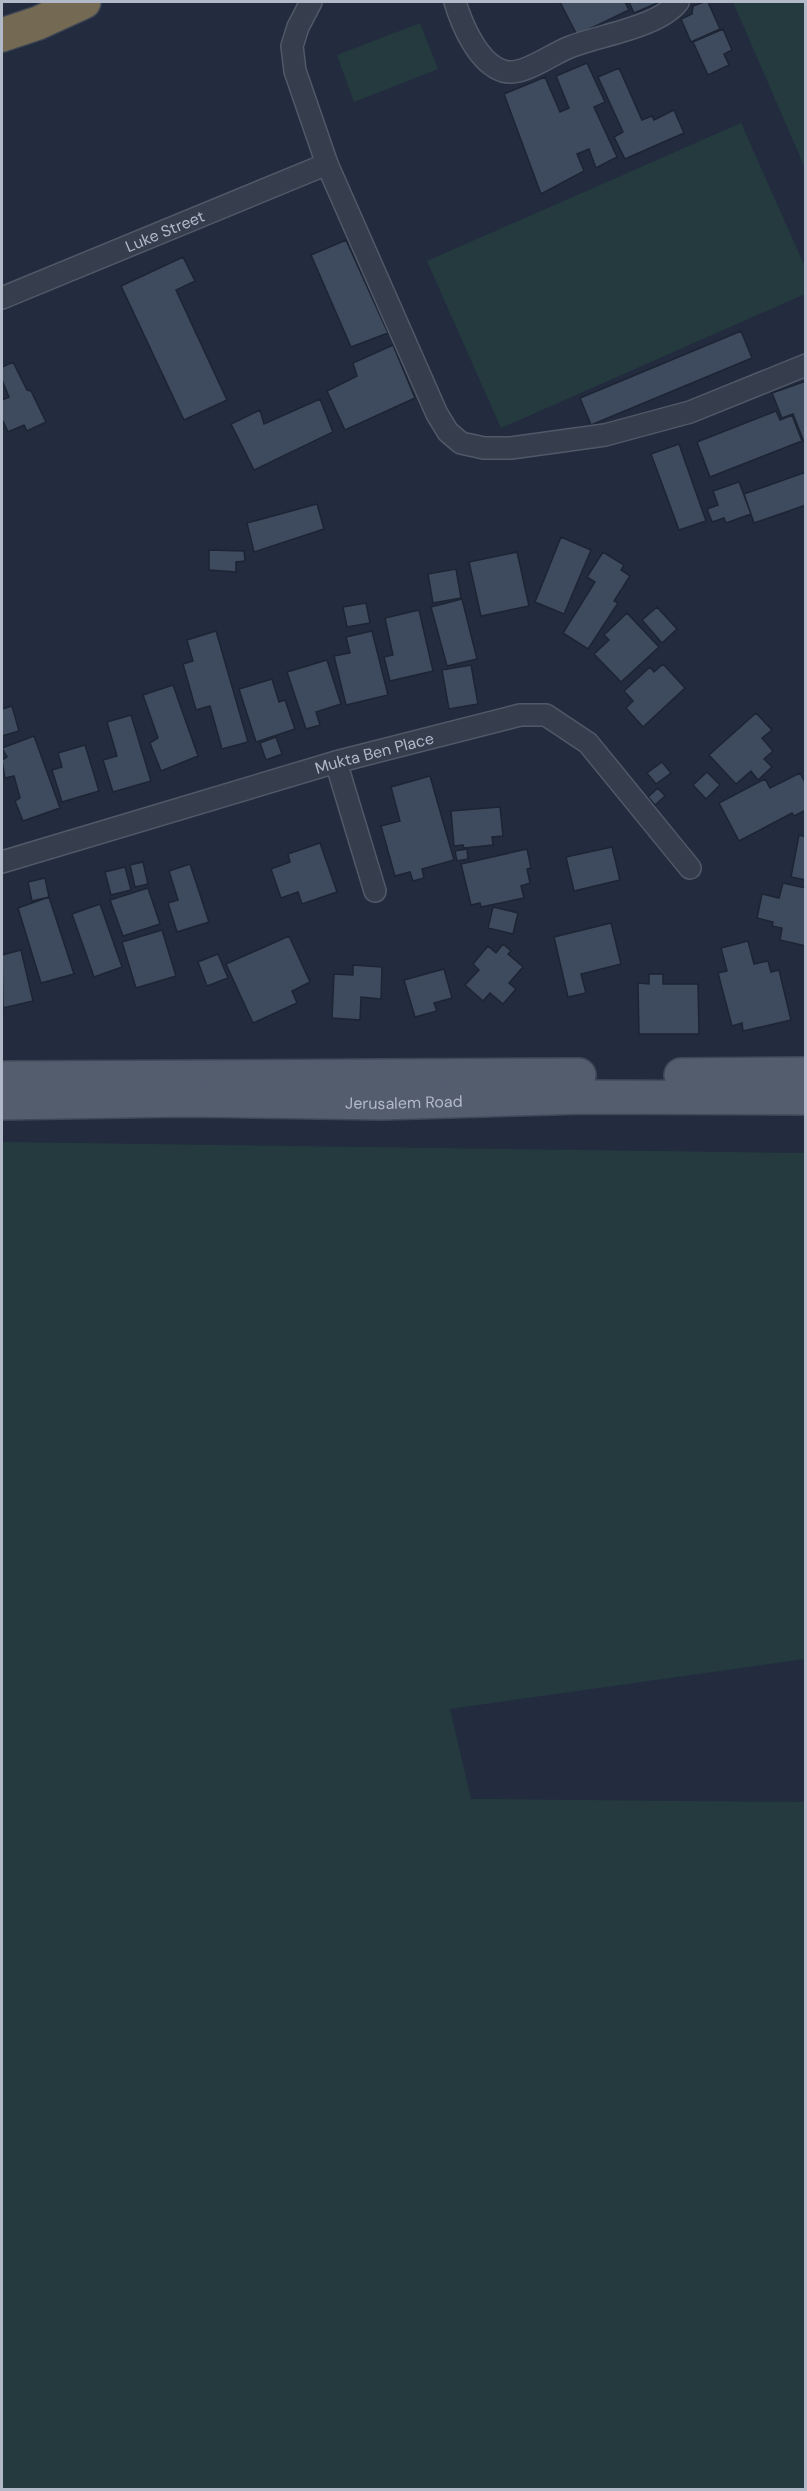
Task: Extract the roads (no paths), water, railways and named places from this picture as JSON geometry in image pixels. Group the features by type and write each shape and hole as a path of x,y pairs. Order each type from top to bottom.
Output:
{"highway":[{"path":"2,35 38,23 84,2"}],"main road":[{"name":"Jerusalem Road","path":"2,1078 806,1074"},
{"name":"Jerusalem Road","path":"2,1103 186,1100 382,1103 585,1097 806,1098"}],"street":[{"path":"311,2 298,27 292,46 295,71 327,164 437,414 448,432 461,443 484,448 511,448 605,435 690,412 806,365"},
{"path":"455,2 458,13 487,62 503,71 514,72 530,68 569,47 649,21 678,2"},
{"name":"Luke Street","path":"2,298 327,164"},
{"name":"Mukta Ben Place","path":"2,862 336,762 520,716 546,715 588,743 690,868"},
{"path":"336,762 375,891"}]}
